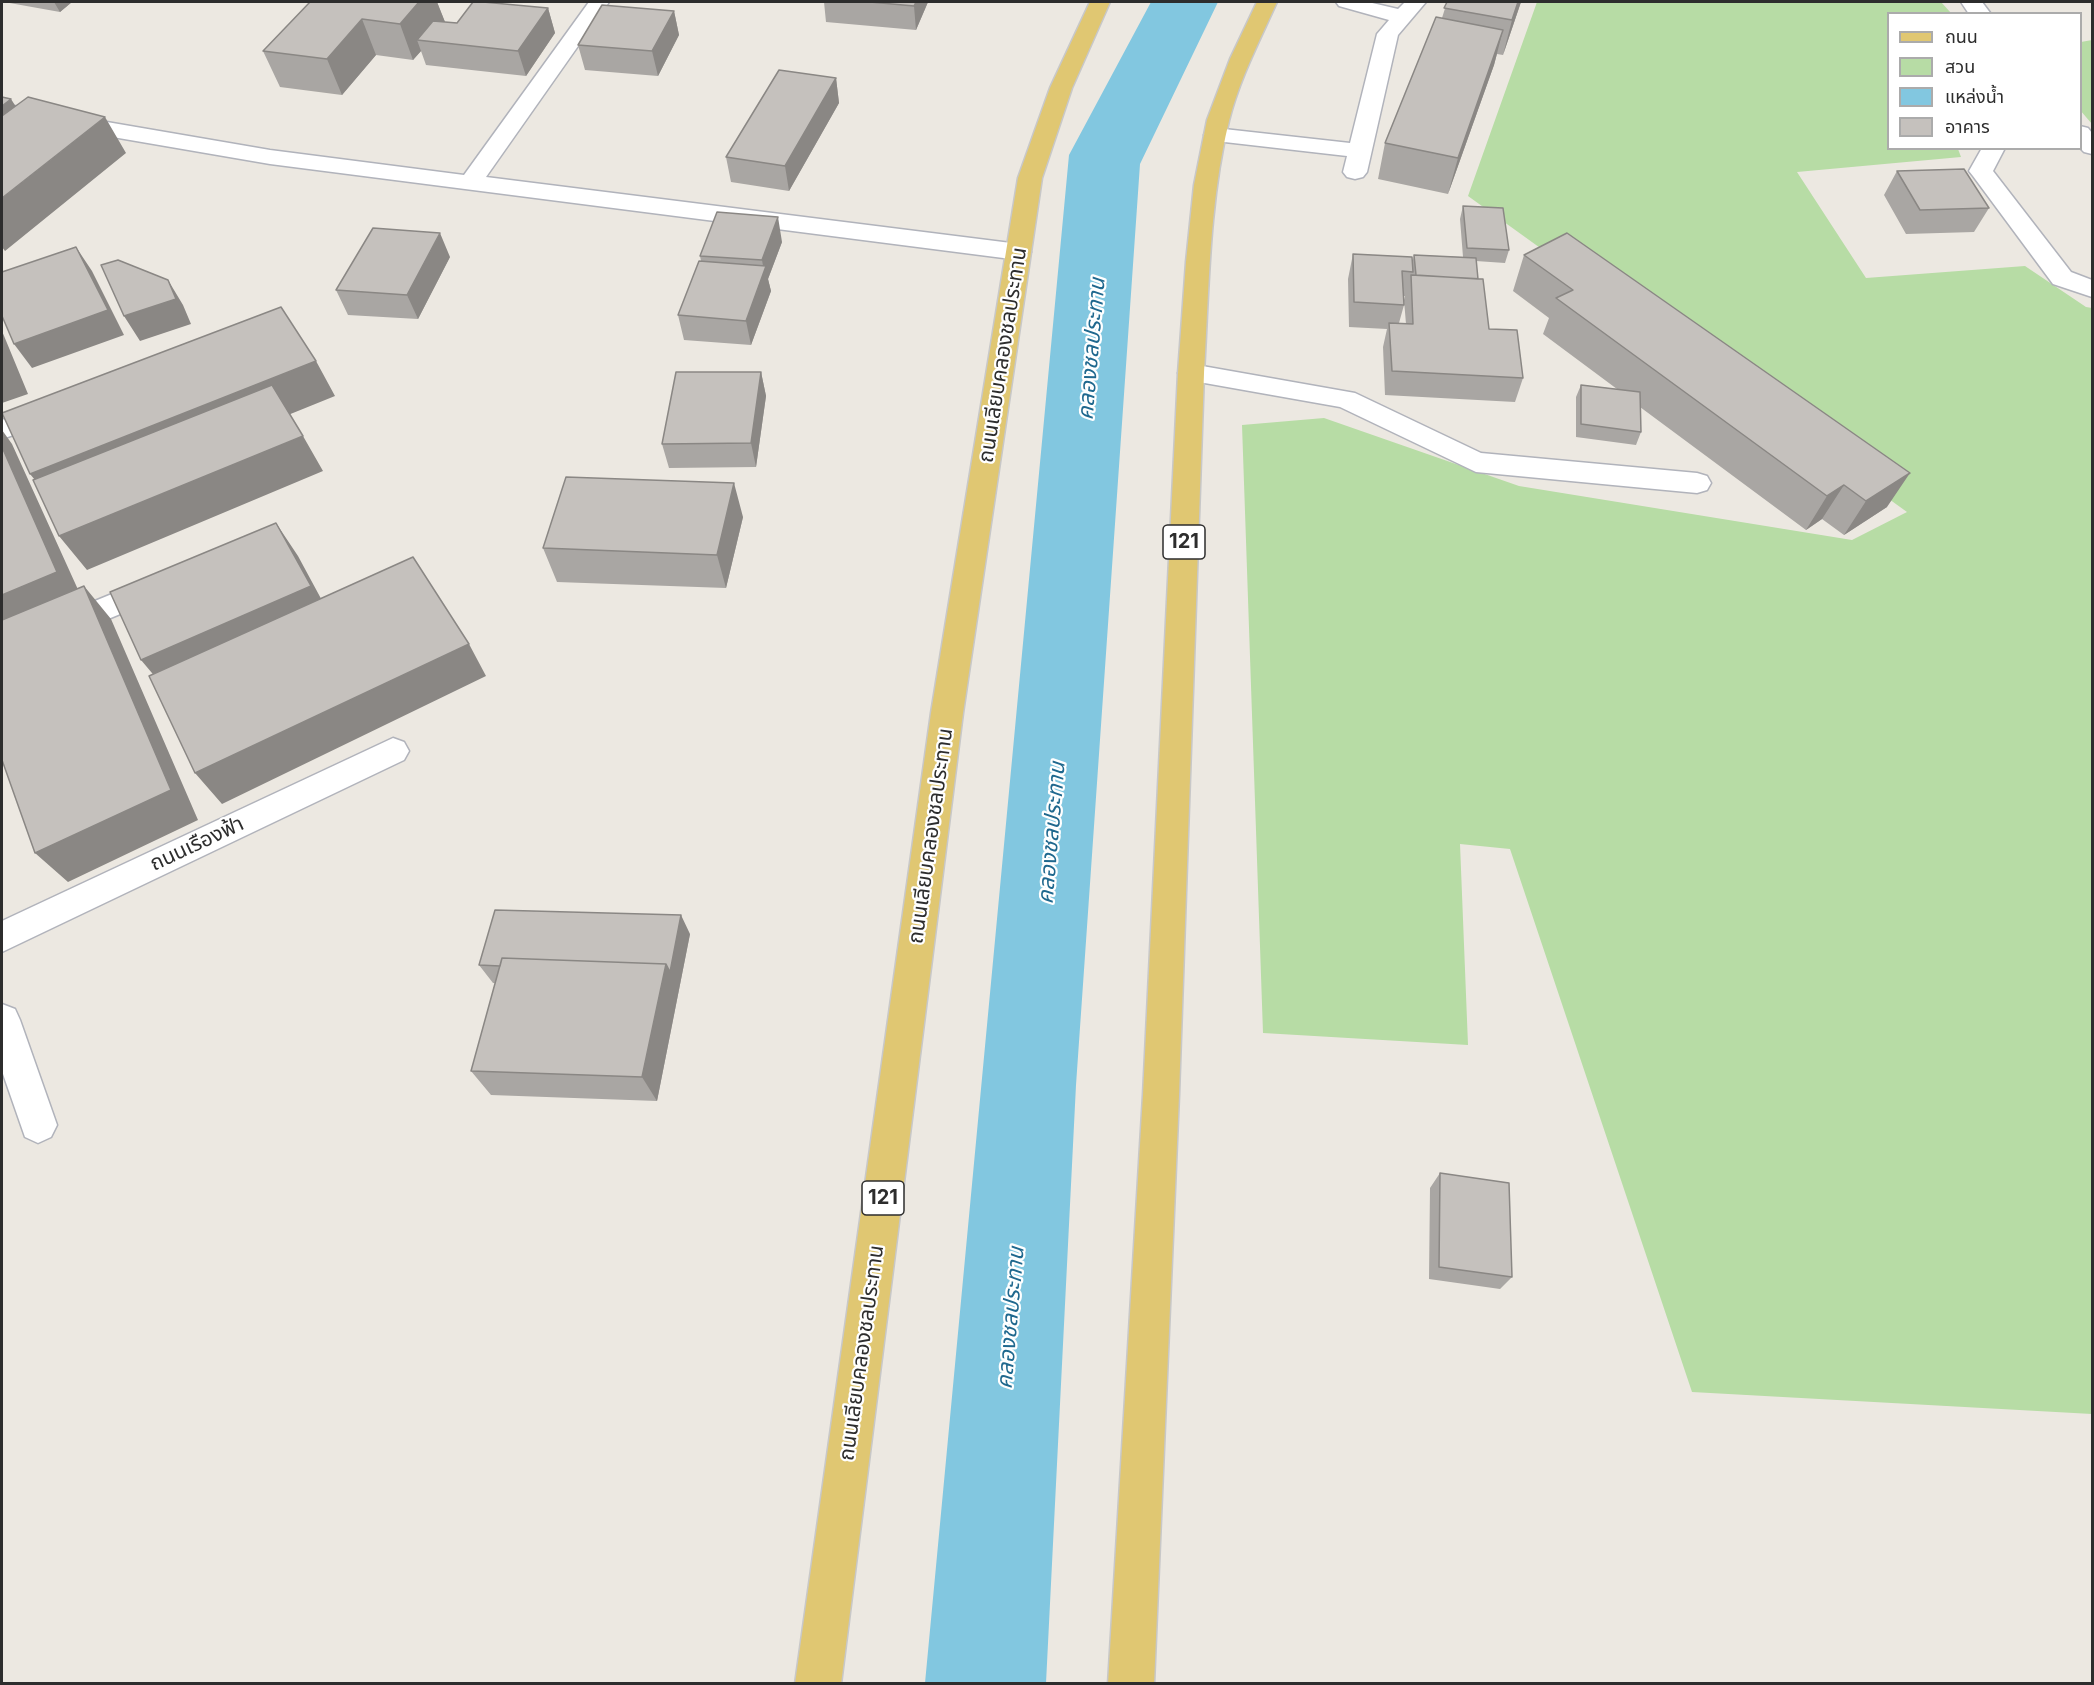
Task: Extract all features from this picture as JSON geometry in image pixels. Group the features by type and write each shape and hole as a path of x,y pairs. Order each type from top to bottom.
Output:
{"main road":[{"name":"ถนนเลียบคลองชลประทาน","path":"818,1683 947,713 1030,178 1054,101 1082,36 1100,2"},
{"name":"121","path":"1131,1683 1161,1083 1191,373 1199,251 1206,185 1218,120 1241,59 1267,2"}],"street":[{"path":"470,183 599,2"},
{"path":"1346,2 1409,9"},
{"path":"1215,135 1357,162 1388,34 1409,9"},
{"path":"2,111 270,157 1019,252"},
{"path":"1993,150 1981,171 2062,278 2092,289"},
{"path":"1191,373 1346,399 1476,462 1697,483"},
{"path":"2,430 78,402"},
{"path":"2,651 177,578"},
{"name":"ถนนเรืองฟ้า","path":"2,937 393,751"},
{"path":"2,1020 38,1125"}],"green space":[{"path":"1537,2 1941,2 1950,12 1887,12 1887,150 1958,150 1961,157 1797,172 1866,278 2025,266 2086,307 2092,308 2092,1414 1692,1392 1510,849 1460,844 1468,1045 1263,1033 1242,425 1324,418 1519,486 1852,540 1907,512 1468,196"},
{"path":"2092,40 2092,124 2082,112 2082,42"}],"water":[{"name":"คลองชลประทาน","path":"1151,2 1218,2 1140,164 1076,1085 1046,1683 925,1683 1069,155"}],"building":[{"path":"310,2 419,2 400,24 362,19 327,59 263,51"},
{"path":"473,2 548,8 518,51 417,40 433,21 457,23"},
{"path":"870,2 916,2 914,6"},
{"path":"1447,2 1518,2 1512,20 1444,8"},
{"path":"602,5 674,11 652,51 578,45"},
{"path":"1436,17 1503,30 1458,158 1385,143"},
{"path":"779,70 836,78 785,166 726,157"},
{"path":"2,97 11,99 2,106"},
{"path":"28,97 105,117 2,198 2,116"},
{"path":"1964,169 1989,208 1920,210 1897,171"},
{"path":"1463,206 1503,208 1509,250 1467,248"},
{"path":"717,212 778,217 762,260 700,256"},
{"path":"373,228 440,233 407,295 336,290"},
{"path":"1567,233 1910,473 1866,501 1844,485 1827,496 1556,298 1573,290 1524,255"},
{"path":"76,247 108,310 14,344 2,316 2,272"},
{"path":"1353,254 1412,257 1413,272 1402,271 1404,305 1354,302"},
{"path":"1414,255 1476,258 1478,279 1416,275"},
{"path":"118,260 168,280 176,299 124,316 101,265"},
{"path":"699,261 766,266 746,321 678,315"},
{"path":"1411,275 1483,279 1489,329 1517,330 1523,378 1392,371 1389,323 1413,324"},
{"path":"281,307 316,361 30,474 2,413"},
{"path":"676,372 761,372 751,443 662,444"},
{"path":"272,385 303,436 59,536 33,480"},
{"path":"1581,385 1640,392 1641,432 1581,424"},
{"path":"2,447 57,572 2,595"},
{"path":"566,477 734,483 717,555 543,548"},
{"path":"276,523 311,586 141,660 110,592"},
{"path":"413,557 469,644 195,773 149,676"},
{"path":"84,586 171,790 35,853 2,760 2,620"},
{"path":"495,910 681,915 670,972 666,964 502,958 500,966 479,965"},
{"path":"502,958 666,964 642,1077 471,1071"},
{"path":"1440,1173 1509,1183 1512,1277 1439,1267"}]}
